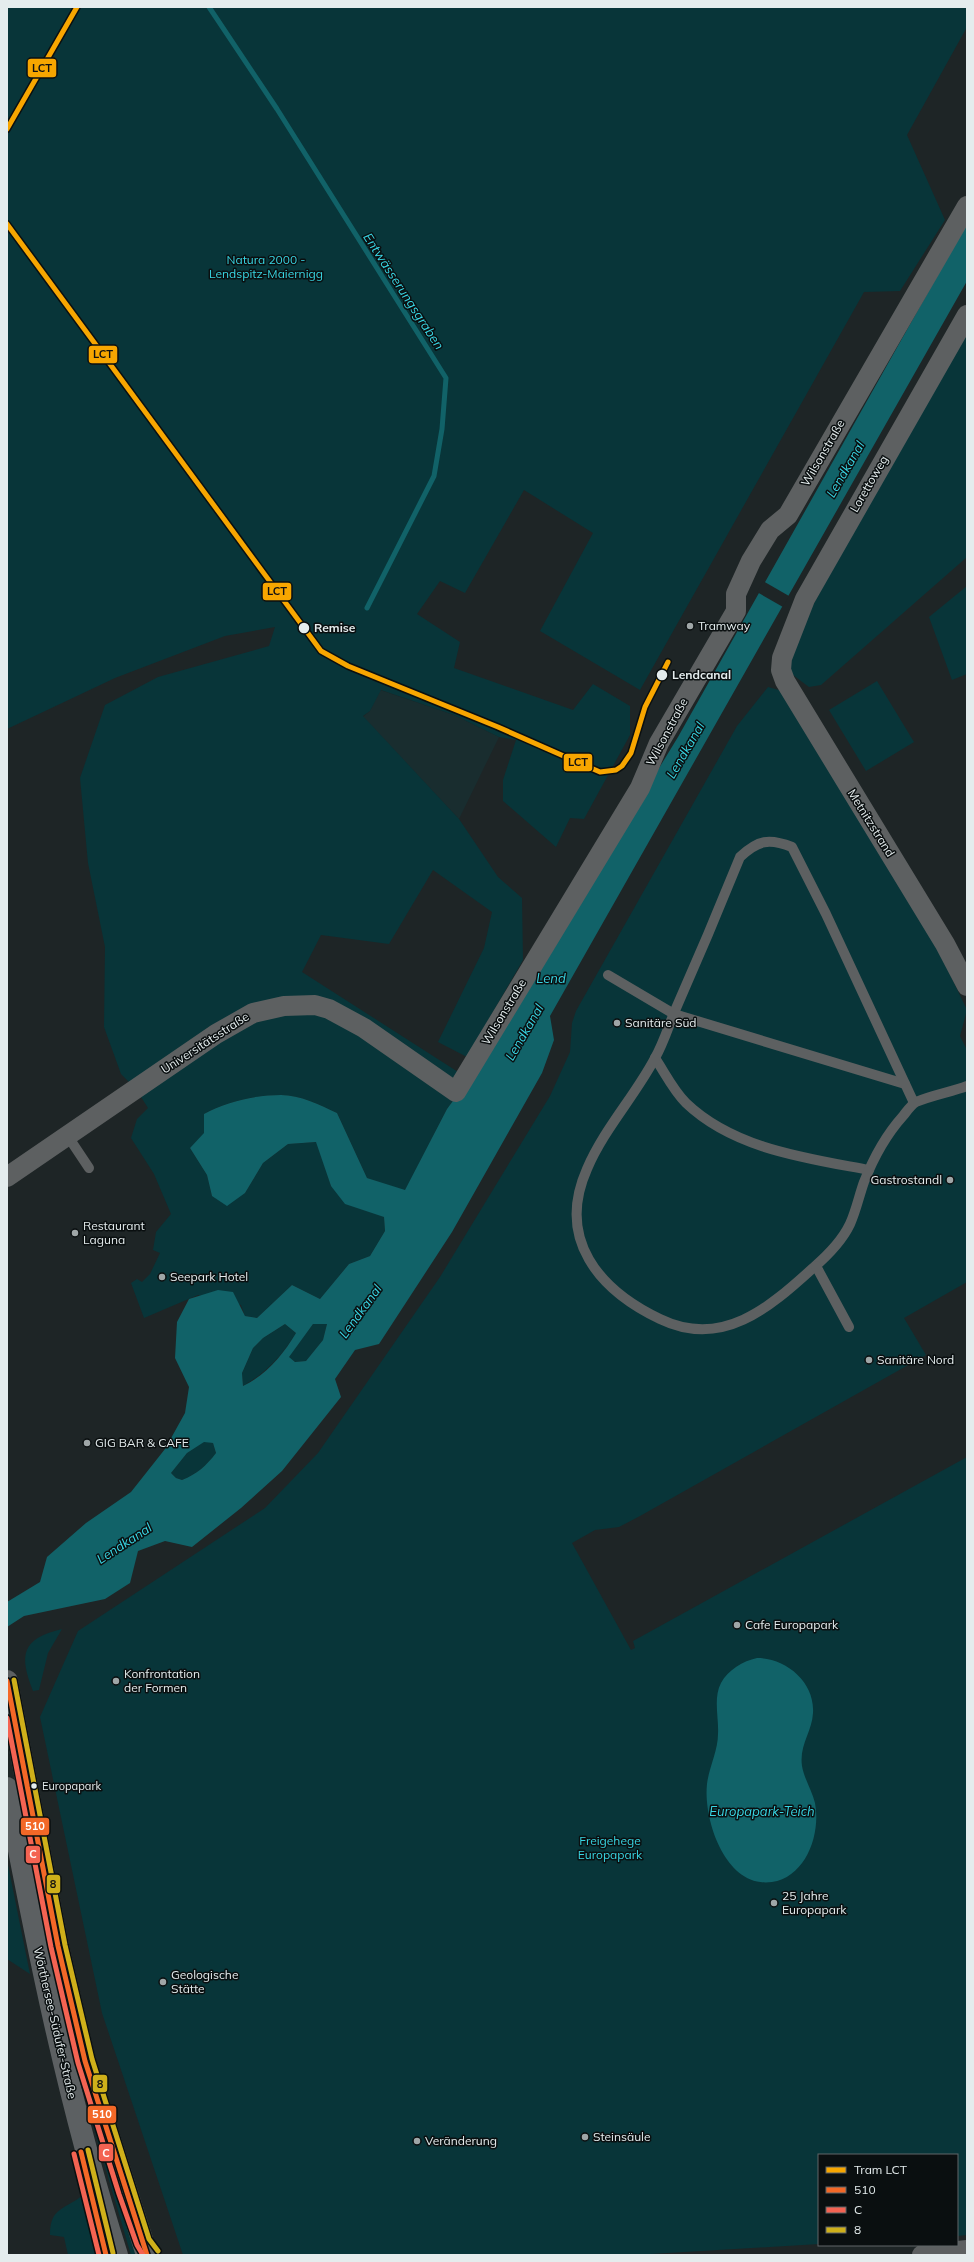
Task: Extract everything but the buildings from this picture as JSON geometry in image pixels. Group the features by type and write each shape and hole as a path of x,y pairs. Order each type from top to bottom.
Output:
{"main road":[{"name":"Wörthersee-Südufer-Straße","path":"7,1681 58,1946 85,2061 147,2251"},
{"name":"Wörthersee-Südufer-Straße","path":"7,1788 32,1919 70,2092 117,2255"},
{"path":"70,2092 86,2175 106,2255"}],"street":[{"name":"Wilsonstraße","path":"456,1092 640,788 659,743 736,611 736,594 751,561 770,530 788,515 967,206"},
{"name":"Lorettoweg","path":"782,658 805,599 967,315"},
{"name":"Metnitzstrand","path":"782,658 781,670 785,682 946,944 967,986"},
{"name":"Universitätsstraße","path":"7,1176 216,1034 253,1013 284,1006 314,1005 329,1009 364,1028 456,1092"},
{"path":"922,2255 964,2252"}],"lane":[{"path":"914,1103 807,874 792,847 779,842 762,842 751,846 740,857 655,1058 587,1168 577,1195 576,1220 582,1247 591,1265 608,1286 628,1302 673,1326 697,1330 720,1329 745,1320 780,1297 816,1266 841,1239 850,1223 869,1170 891,1130 914,1103 967,1086"},
{"path":"608,975 674,1014 905,1084"},
{"path":"655,1058 686,1103 709,1121 725,1130 764,1147 808,1158 869,1170"},
{"path":"66,1135 88,1168"},
{"path":"816,1266 849,1327"}],"shaded area":[{"path":"380,690 454,715 499,737 459,819 363,717 370,711"}],"green space":[{"name":"Natura 2000 - Lendspitz-Maiernigg","path":"7,7 967,7 967,27 907,135 945,220 900,291 864,292 640,690 540,631 593,533 524,490 465,593 440,581 417,614 460,642 454,668 573,710 593,684 630,706 630,735 584,819 570,818 556,847 503,801 503,780 516,740 499,737 454,715 381,690 370,711 363,716 459,819 498,877 522,898 523,960 467,1057 438,1042 484,948 492,912 433,870 389,944 321,935 302,972 469,1079 447,1109 405,1191 367,1178 337,1113 310,1101 288,1095 262,1096 231,1103 204,1114 204,1134 190,1148 207,1175 212,1196 245,1193 263,1163 288,1144 317,1142 331,1186 384,1217 385,1231 370,1256 349,1264 320,1299 292,1285 257,1318 245,1316 241,1305 198,1295 144,1318 131,1283 137,1279 142,1282 150,1274 160,1253 153,1250 156,1232 171,1214 154,1174 131,1138 137,1119 148,1108 136,1089 121,1074 104,1027 105,947 88,863 80,778 105,705 158,677 269,646 275,627 225,636 115,678 7,729"},
{"path":"967,329 967,557 821,685 809,687 789,672 786,657 837,559"},
{"path":"967,586 967,674 952,680 929,617"},
{"path":"877,681 914,742 866,771 829,710"},
{"name":"Europapark","path":"768,687 779,690 937,947 967,1010 960,1036 967,1050 967,1282 904,1318 926,1355 640,1516 619,1527 595,1530 572,1543 631,1650 635,1648 633,1641 967,1457 967,2235 958,2236 958,2154 818,2154 818,2244 634,2255 183,2255 102,2013 40,1717 78,1631 265,1508 318,1453 440,1277 550,1096 570,1052 572,1023 576,1011 737,726"},
{"path":"285,1324 296,1333 291,1341 267,1369 243,1386 242,1373 253,1348 263,1338"},
{"path":"313,1324 327,1324 323,1340 306,1361 295,1362 288,1357"},
{"path":"204,1441 213,1443 216,1453 205,1466 197,1472 182,1480 176,1478 171,1473 187,1453"},
{"path":"62,1629 48,1653 39,1690 33,1691 26,1668 25,1658 27,1650 38,1638"},
{"path":"7,1860 30,1974 7,1959"},
{"path":"89,2112 91,2112 137,2255 131,2255"},
{"path":"84,2194 98,2255 68,2255 64,2237 50,2235 51,2226 53,2219 60,2210"}],"water":[{"path":"967,223 967,281 550,1016 554,1040 542,1073 452,1232 379,1344 355,1350 335,1379 341,1397 282,1471 241,1508 192,1547 165,1541 138,1551 130,1583 105,1599 24,1616 7,1627 7,1602 40,1582 47,1557 86,1523 131,1492 165,1449 185,1413 189,1387 175,1358 177,1322 189,1299 218,1290 233,1292 245,1316 257,1318 292,1285 320,1299 349,1264 370,1256 385,1231 384,1217 345,1204 331,1186 316,1142 288,1144 263,1163 245,1193 227,1206 212,1196 207,1175 190,1148 204,1133 204,1114 231,1103 261,1096 288,1095 310,1101 337,1113 367,1178 405,1190 447,1109 469,1079 678,737","holes":["285,1324 296,1333 280,1357 259,1376 243,1386 242,1373 253,1348 263,1338","313,1324 327,1324 323,1340 306,1361 295,1362 289,1357","204,1442 213,1443 216,1453 201,1469 182,1480 176,1478 171,1473 187,1453"]},
{"name":"Europapark-Teich","path":"757,1658 778,1662 797,1674 809,1691 813,1713 802,1752 802,1766 815,1803 816,1828 813,1840 802,1863 794,1872 784,1878 772,1882 756,1881 742,1875 730,1864 714,1833 709,1815 707,1799 708,1778 718,1740 717,1695 721,1683 732,1670 746,1661"}],"pier":[{"path":"763,581 789,596 783,607 757,592"}],"waterway":[{"name":"Entwässerungsgraben","path":"209,7 277,109 446,378 442,429 434,476 367,608"}],"tram line":[{"name":"LCT","path":"7,129 77,7"},
{"name":"LCT","path":"7,224 321,651 348,666 498,727 600,772 616,770 622,766 631,753 645,707 668,662"}],"transit line":[{"name":"8","path":"14,1680 65,1945 92,2059 149,2239 158,2251"},
{"name":"510","path":"7,1681 58,1946 85,2061 147,2255"},
{"name":"C","path":"7,1718 51,1947 78,2063 119,2194 137,2245 143,2255"},
{"name":"8","path":"88,2150 113,2253"},
{"name":"510","path":"81,2152 106,2255"},
{"name":"C","path":"74,2154 99,2255"}],"place":[{"name":"Tramway","path":"690,626"},
{"name":"Remise","path":"304,628"},
{"name":"Lendcanal","path":"662,675"},
{"name":"Sanitäre Süd","path":"617,1023"},
{"name":"Gastrostandl","path":"950,1180"},
{"name":"Restaurant Laguna","path":"75,1233"},
{"name":"Seepark Hotel","path":"162,1277"},
{"name":"Sanitäre Nord","path":"869,1360"},
{"name":"GIG BAR & CAFE","path":"87,1443"},
{"name":"Cafe Europapark","path":"737,1625"},
{"name":"Konfrontation der Formen","path":"116,1681"},
{"name":"Europapark","path":"34,1786"},
{"name":"25 Jahre Europapark","path":"774,1903"},
{"name":"Geologische Stätte","path":"163,1982"},
{"name":"Steinsäule","path":"585,2137"},
{"name":"Veränderung","path":"417,2141"}],"water label":[{"name":"Lendkanal","path":"845,469"},
{"name":"Lendkanal","path":"685,750"},
{"name":"Lend","path":"551,978"},
{"name":"Lendkanal","path":"524,1032"},
{"name":"Lendkanal","path":"360,1311"},
{"name":"Lendkanal","path":"124,1543"}],"park label":[{"name":"Freigehege Europapark","path":"610,1848"}]}
